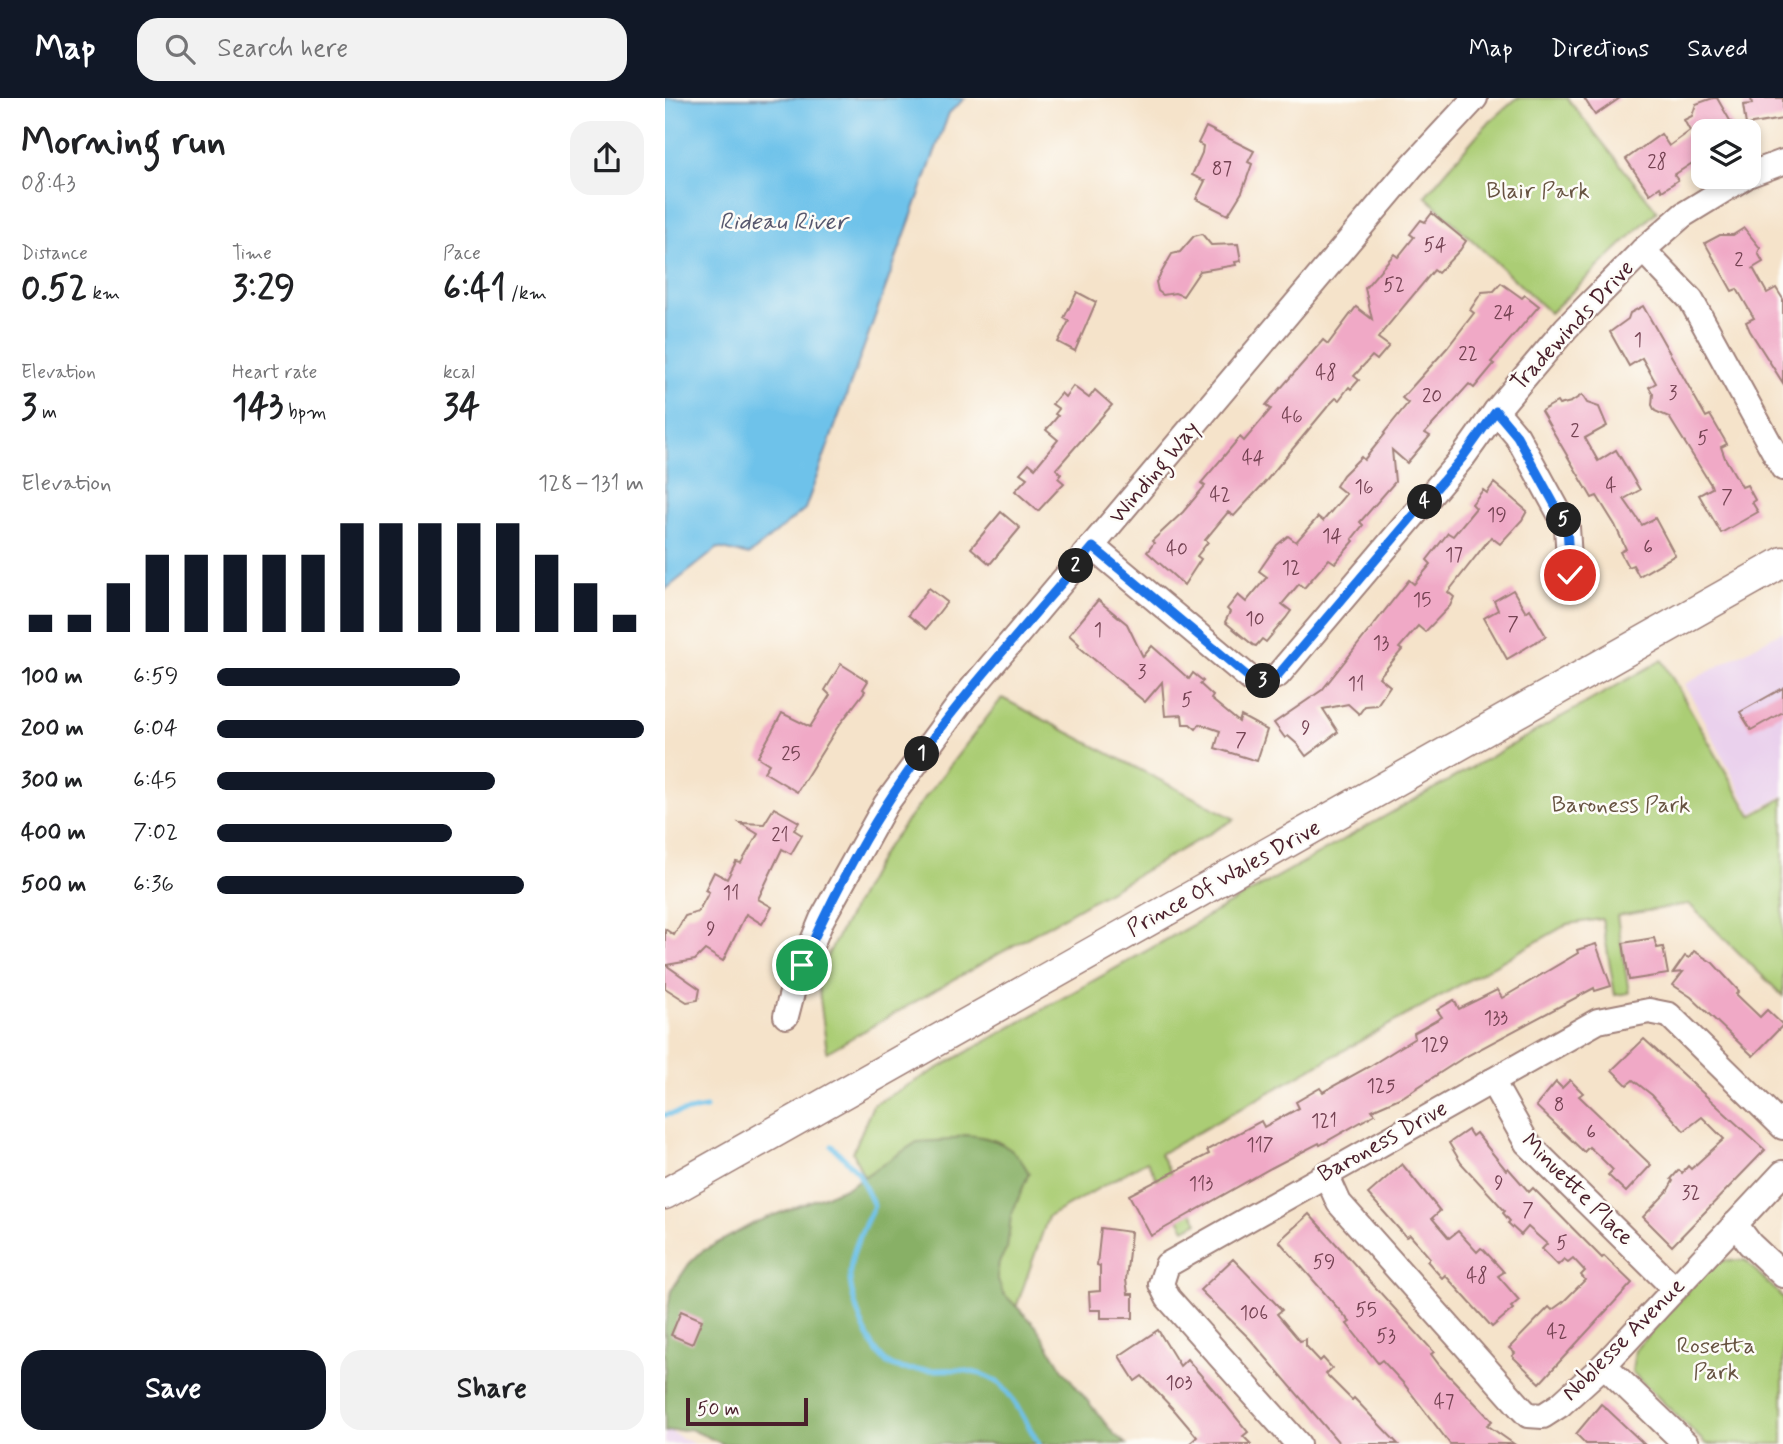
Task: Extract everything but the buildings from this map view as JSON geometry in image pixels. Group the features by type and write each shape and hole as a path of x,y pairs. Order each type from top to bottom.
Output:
{"main road":[{"name":"Prince Of Wales Drive","path":"665,1194 1783,562"}],"street":[{"name":"Winding Way","path":"786,1016 797,977 823,919 886,804 964,698 1412,166 1475,98"},
{"name":"Tradewinds Drive","path":"1761,171 1783,162"},
{"name":"Tradewinds Drive","path":"1093,547 1252,680 1265,681 1278,675 1463,457 1496,411 1566,328 1643,250 1683,215 1726,189"},
{"path":"1643,250 1691,300 1783,468"},
{"path":"1496,411 1517,436 1567,527 1570,575"},
{"name":"Baroness Drive","path":"1298,1444 1168,1298 1161,1284 1161,1274 1172,1261 1598,1021 1662,1011 1783,1128"},
{"name":"Minuette Place","path":"1492,1081 1527,1143 1675,1289"},
{"name":"Noblesse Avenue","path":"1326,1174 1339,1203 1528,1415 1543,1416 1560,1405 1604,1365 1783,1173"},
{"path":"1735,1224 1750,1244 1783,1275"},
{"path":"1604,1365 1686,1444"}],"shaded area":[{"path":"1783,631 1783,796 1752,813 1685,684"},
{"path":"665,1429 694,1444 665,1444"}],"green space":[{"name":"Blair Park","path":"1517,98 1567,98 1657,211 1550,313 1425,196 1483,128"},
{"name":"Baroness Park","path":"1662,660 1751,816 1783,798 1783,996 1689,904 1617,916 1629,993 1615,995 1602,919 1568,924 1160,1154 1198,1222 1185,1229 1147,1161 1048,1217 1004,1342 919,1304 853,1152 873,1105"},
{"path":"1002,698 1235,819 827,1052 817,975 883,852"},
{"path":"964,1135 1003,1144 1017,1156 1029,1173 1011,1216 1007,1249 999,1262 997,1277 1003,1293 1036,1326 1063,1370 1114,1434 1126,1444 723,1444 690,1429 665,1432 665,1326 671,1291 689,1264 701,1252 756,1222 848,1187 917,1142 949,1140"},
{"name":"Rosetta Park","path":"1745,1260 1783,1298 1783,1444 1706,1444 1632,1372 1635,1350 1714,1261"}],"water":[{"name":"Rideau River","path":"665,98 965,98 949,113 805,509 749,555 718,548 665,590"}],"waterway":[{"path":"665,1115 706,1108"},
{"path":"832,1146 858,1172 874,1206 856,1246 851,1262 850,1282 863,1327 879,1354 898,1368 961,1370 997,1382 1014,1401 1039,1444"}],"route":[{"path":"802,965 823,919 886,804 964,698 1093,547 1252,680 1265,681 1278,675 1463,457 1496,411 1517,436 1567,527 1570,575"}]}
